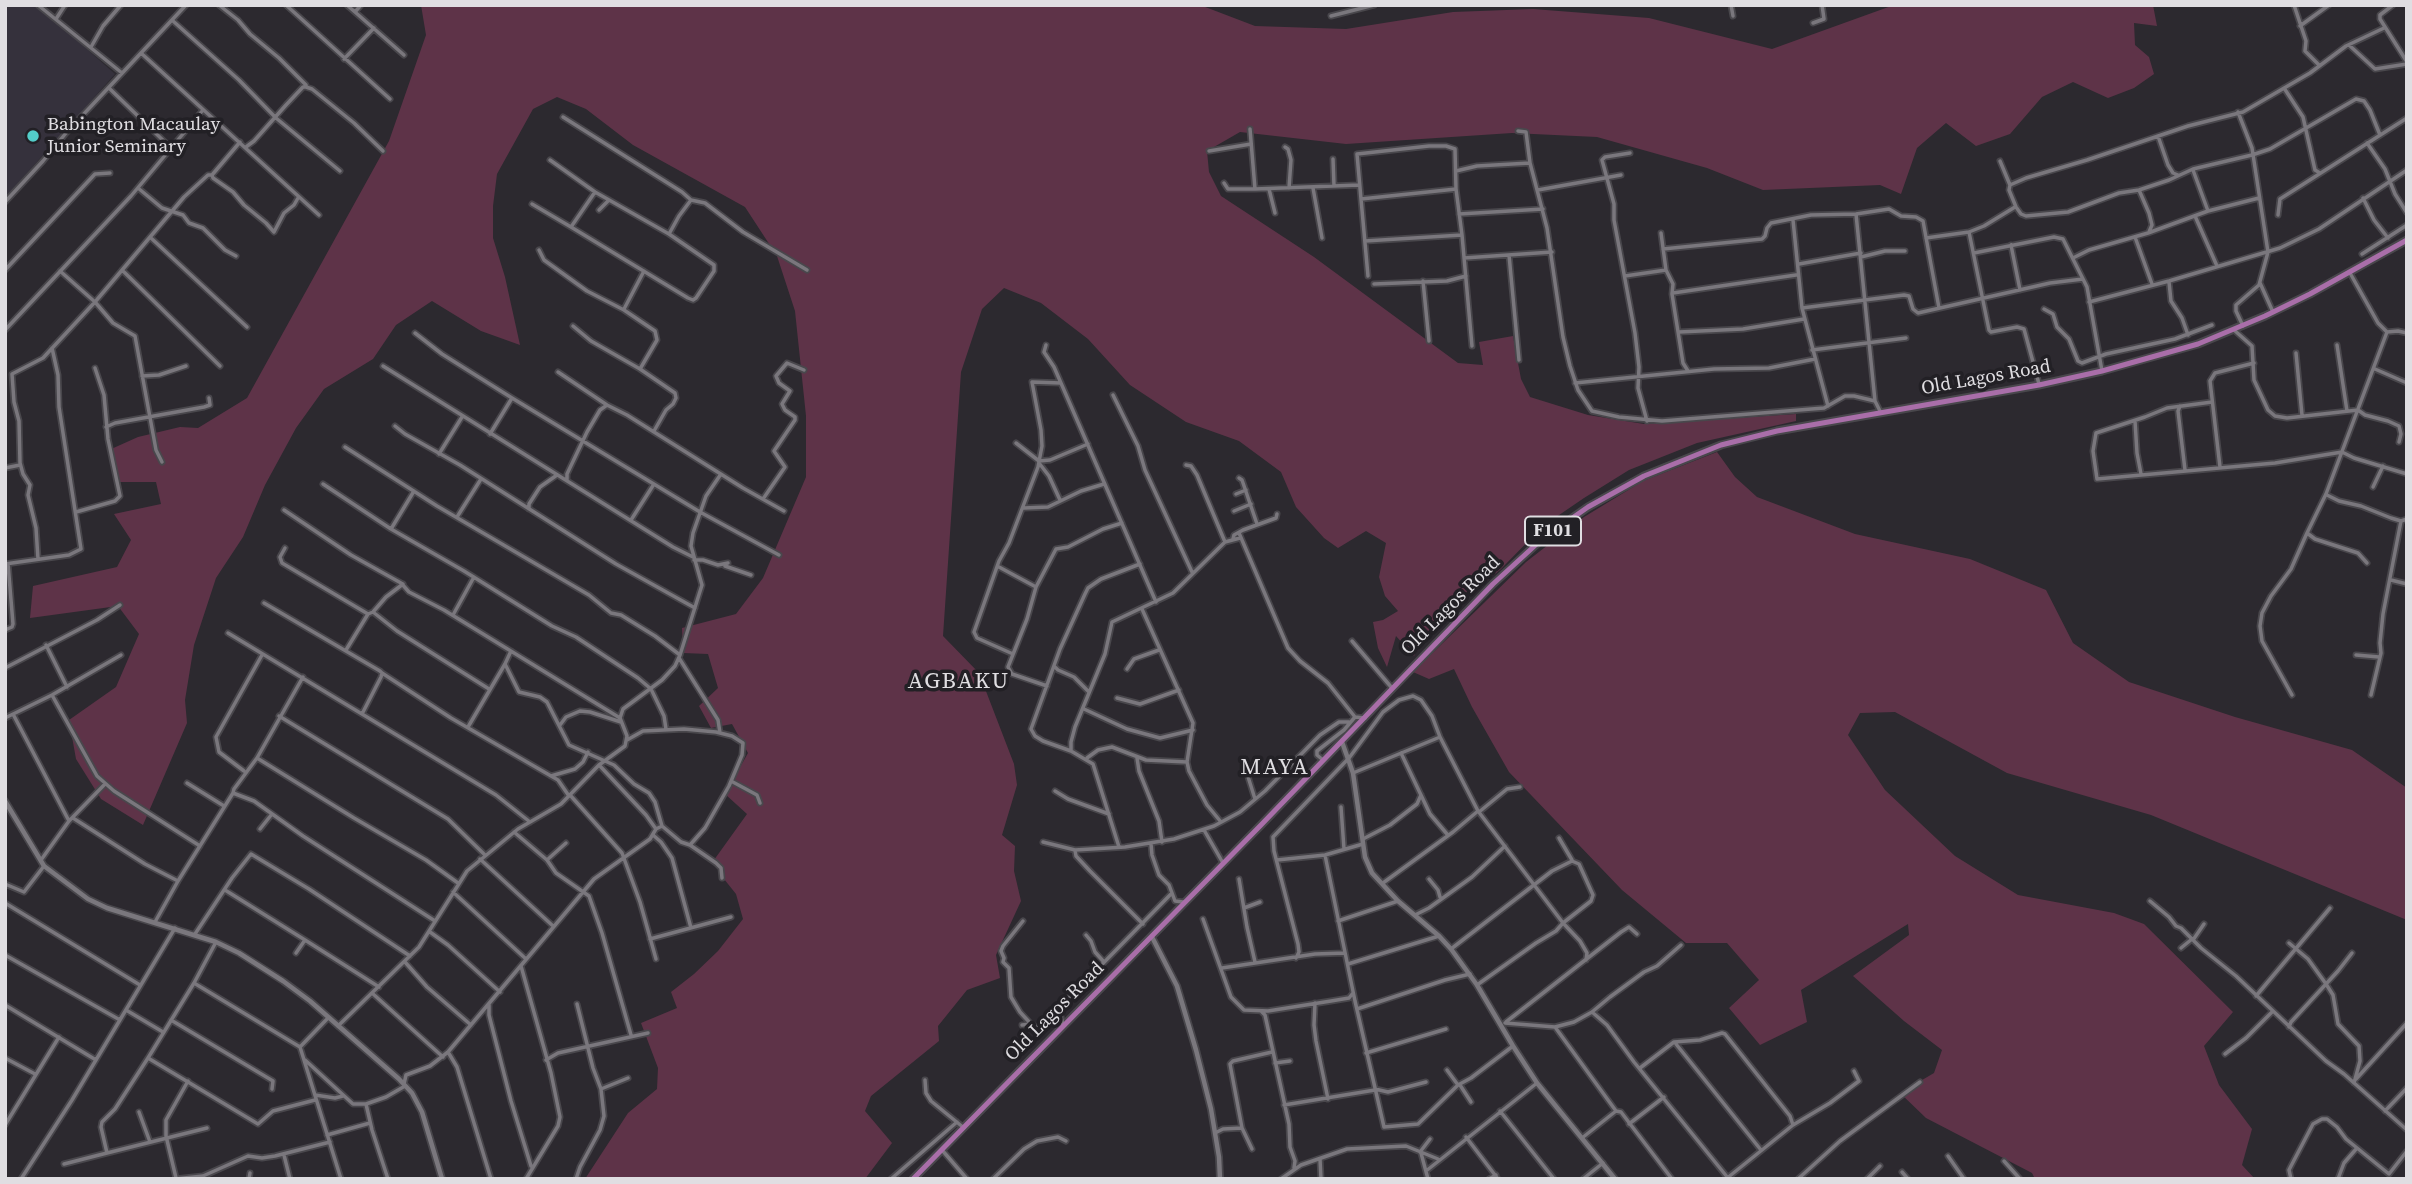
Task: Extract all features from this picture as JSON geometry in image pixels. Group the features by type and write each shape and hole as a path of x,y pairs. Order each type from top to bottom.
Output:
{"main road":[{"name":"Old Lagos Road","path":"914,1179 1468,610 1534,546 1614,491 1668,464 1721,445 1777,431 2039,385 2102,371 2198,344 2273,312 2407,240"}],"street":[{"path":"38,5 122,73"},
{"path":"56,19 65,5"},
{"path":"90,47 121,5"},
{"path":"5,202 43,162 66,132 110,89 185,5"},
{"path":"219,5 305,82 306,87"},
{"path":"286,5 390,99"},
{"path":"347,5 404,55"},
{"path":"355,12 361,5"},
{"path":"1331,16 1374,5"},
{"path":"1731,5 1733,16"},
{"path":"1813,23 1824,19 1822,5"},
{"path":"2294,5 2306,41 2305,51 2319,65"},
{"path":"2300,26 2329,5"},
{"path":"2349,44 2372,68 2407,63 2384,28 2380,16 2393,5"},
{"path":"172,20 239,80 276,118 340,171"},
{"path":"344,59 374,28"},
{"path":"2010,185 2158,136 2238,113 2328,61 2349,44 2384,28"},
{"path":"141,53 319,215"},
{"path":"246,147 252,144 303,87 306,87 354,123 383,151"},
{"path":"2284,88 2303,117 2315,170 2319,173"},
{"path":"110,89 172,149"},
{"path":"2000,161 2016,207 2021,214 2036,216 2068,212 2119,193 2139,190 2193,169 2252,155 2278,144 2353,100 2360,99 2370,110 2380,135"},
{"path":"5,330 138,188 203,110"},
{"path":"2238,113 2252,148 2268,252 2256,289 2236,305 2243,326"},
{"path":"563,117 682,191 691,200 705,203 743,232 807,270"},
{"path":"2278,215 2280,199 2407,118"},
{"path":"1250,129 1255,189"},
{"path":"1518,131 1526,132 1530,163 1552,252 1563,337 1575,383 1583,399 1595,412 1647,421 1824,408 1845,396 1875,401"},
{"path":"2158,136 2171,170 2180,175"},
{"path":"38,559 36,528 28,495 30,485 20,465 19,421 14,402 12,374 39,361 95,302 184,197 208,175 212,175 240,142"},
{"path":"2367,143 2391,180 2395,194 2407,213"},
{"path":"1209,151 1251,144"},
{"path":"1368,276 1356,156 1361,152 1452,146 1455,149 1456,189 1472,346"},
{"path":"1285,147 1291,160 1289,188"},
{"path":"1630,153 1603,158 1614,204 1614,220 1635,333 1640,402 1647,421"},
{"path":"1332,159 1334,186"},
{"path":"532,204 693,300 714,271 714,265 669,234 609,200 550,160"},
{"path":"1455,171 1477,166 1530,163"},
{"path":"2193,169 2208,211"},
{"path":"2089,302 2268,252 2319,229 2407,170"},
{"path":"5,270 95,174 110,173"},
{"path":"212,175 274,232 284,213 295,205 298,198"},
{"path":"1538,190 1621,176"},
{"path":"1224,183 1228,189 1359,185"},
{"path":"138,188 156,204 183,215 189,223 208,232 225,250 236,256"},
{"path":"1269,188 1275,213"},
{"path":"1313,188 1322,237"},
{"path":"1361,199 1456,189"},
{"path":"2139,190 2152,225 2148,233"},
{"path":"571,227 595,191"},
{"path":"2073,258 2089,250 2148,233 2208,211 2259,198"},
{"path":"2363,198 2374,220 2388,238"},
{"path":"599,210 609,200"},
{"path":"669,234 691,200"},
{"path":"1926,238 1969,232 2016,207"},
{"path":"1459,214 1543,209"},
{"path":"1663,249 1762,239 1769,224 1811,215 1856,214 1884,209 1901,216 1916,216 1923,221 1939,308"},
{"path":"1856,214 1875,401 1881,413"},
{"path":"2195,216 2217,266"},
{"path":"1793,219 1804,319 1828,406"},
{"path":"2361,254 2407,225"},
{"path":"1969,232 1982,298 1992,332 2018,327 2024,329 2039,385"},
{"path":"1661,233 1666,270 1671,278 1683,363 1690,372"},
{"path":"1365,241 1462,235"},
{"path":"151,237 247,327"},
{"path":"1974,253 2059,237 2065,241 2083,279 2102,371"},
{"path":"2135,237 2152,285"},
{"path":"2011,245 2020,290"},
{"path":"540,250 544,260 587,291 624,310 655,331 658,336 640,369"},
{"path":"1799,264 1885,251 1905,251"},
{"path":"1464,258 1552,252"},
{"path":"1510,255 1519,360"},
{"path":"122,270 220,366"},
{"path":"1625,276 1666,270"},
{"path":"60,271 95,302 113,323 135,336 156,450 162,462"},
{"path":"624,310 644,271"},
{"path":"1673,293 1796,276 1797,273"},
{"path":"2350,273 2387,332"},
{"path":"1374,284 1447,281 1466,276"},
{"path":"1802,308 1907,295 1915,312 2050,283 2083,279"},
{"path":"1423,281 1429,341"},
{"path":"2169,281 2171,301 2182,318 2188,335"},
{"path":"2260,282 2273,312"},
{"path":"2044,309 2053,314 2057,327 2069,339 2081,363 2098,356 2188,335 2212,325"},
{"path":"1679,332 1743,329 1804,319"},
{"path":"573,326 591,341 640,369 676,395 654,432"},
{"path":"2234,330 2252,346 2254,380 2268,410 2275,415 2287,418 2358,410 2365,415 2397,424 2401,429 2399,442"},
{"path":"2387,332 2407,333"},
{"path":"2292,695 2262,642 2262,613 2291,569 2326,494 2387,332"},
{"path":"415,333 442,354 512,398 700,512 779,555"},
{"path":"1812,349 1906,338"},
{"path":"1046,345 1044,352 1061,383 1156,602"},
{"path":"2337,345 2347,411"},
{"path":"5,630 13,624 7,564 69,555 81,549 52,347"},
{"path":"2296,353 2302,415"},
{"path":"1575,383 1690,372 1769,368 1815,359"},
{"path":"2220,467 2210,381 2215,373 2254,363"},
{"path":"763,499 785,467 774,451 795,420 782,404 790,391 779,383 776,376 785,364 804,370"},
{"path":"142,376 186,366"},
{"path":"383,366 673,547 694,558 725,564 751,575"},
{"path":"76,512 115,501 120,496 106,428 104,395 95,368"},
{"path":"2375,369 2407,383"},
{"path":"558,372 607,405 785,511"},
{"path":"1013,654 977,638 974,632 1039,462 1041,430 1032,382 1061,383"},
{"path":"1112,396 1138,446 1145,470 1192,573"},
{"path":"106,428 115,423 204,407 210,405 209,398"},
{"path":"490,434 512,398"},
{"path":"2212,402 2167,408 2096,433 2094,452 2097,479 2275,463 2342,452 2407,474"},
{"path":"567,480 567,474 583,440 600,410 607,405"},
{"path":"2181,405 2178,411 2185,470"},
{"path":"439,454 462,417"},
{"path":"2135,421 2141,474"},
{"path":"395,426 523,505 529,506 616,564 695,608"},
{"path":"1016,443 1039,462 1049,476 1060,501"},
{"path":"1039,462 1088,444"},
{"path":"345,447 533,564 589,595 611,612 655,635 680,657 718,720 720,733"},
{"path":"5,468 20,465"},
{"path":"1186,465 1191,466 1197,475 1225,542"},
{"path":"2373,487 2383,466"},
{"path":"338,1026 419,947 467,871 514,832 553,809 599,765 625,746 627,740 620,720 623,709 651,689 680,657 702,585 691,545 706,496 721,474"},
{"path":"529,506 540,486 558,475"},
{"path":"1239,478 1246,490 1257,524"},
{"path":"457,517 481,479"},
{"path":"323,484 391,529 552,626 576,637 638,678 651,689 664,716 666,729"},
{"path":"631,520 654,484"},
{"path":"1023,508 1048,507 1081,491 1104,484"},
{"path":"1236,494 1246,490"},
{"path":"391,529 414,491"},
{"path":"2326,494 2339,501 2401,521 2407,519"},
{"path":"1234,511 1251,504"},
{"path":"284,510 351,555 403,584 409,592 453,615 620,720"},
{"path":"1071,751 1072,740 1109,644 1112,622 1180,588 1225,542 1257,524 1276,518 1278,514"},
{"path":"2371,695 2401,521"},
{"path":"1046,686 1012,674 1008,667 1036,587 1056,550 1122,523"},
{"path":"2307,533 2315,539 2358,554 2367,564"},
{"path":"1239,536 1244,542 1287,648 1300,662 1328,683 1355,717"},
{"path":"285,548 280,557 282,563 368,614"},
{"path":"1119,848 1093,764 1071,751 1043,741 1032,732 1032,725 1060,649 1088,588 1101,579 1140,564"},
{"path":"999,566 1036,587"},
{"path":"453,615 474,577"},
{"path":"2391,580 2407,584"},
{"path":"346,650 368,614 403,584"},
{"path":"264,603 346,650 562,783 624,857 656,959"},
{"path":"5,668 97,620 120,605"},
{"path":"1142,609 1193,723 1187,762 1193,780 1207,805 1222,822"},
{"path":"373,612 397,631 489,689"},
{"path":"228,633 496,795 530,822"},
{"path":"1352,641 1392,688"},
{"path":"46,645 67,687"},
{"path":"1127,669 1134,659 1159,650"},
{"path":"468,727 511,651"},
{"path":"5,718 67,687 121,655"},
{"path":"244,772 219,752 216,737 262,655"},
{"path":"2356,656 2379,657"},
{"path":"505,664 519,692 543,699 560,725 567,742 617,767 634,784 649,793 655,802 662,826 716,863 722,878"},
{"path":"1055,665 1058,670 1090,690"},
{"path":"362,714 382,673"},
{"path":"155,922 244,772 257,758 303,677"},
{"path":"1169,692 1174,681"},
{"path":"1117,698 1140,704 1179,690"},
{"path":"52,695 97,776 105,784 200,846"},
{"path":"1305,956 1300,952 1276,860 1273,837 1349,758 1383,712 1406,697 1413,696 1421,700 1432,716 1478,811 1586,950 1586,960"},
{"path":"590,712 593,701"},
{"path":"1084,709 1149,736 1169,737 1193,730"},
{"path":"560,725 573,713 590,712 620,720"},
{"path":"13,714 71,819 178,881"},
{"path":"279,716 449,819 485,855"},
{"path":"1323,760 1317,753 1324,746 1355,717 1365,718"},
{"path":"1042,842 1075,850 1119,848 1162,842 1204,830 1240,812 1281,777 1317,739 1339,722 1349,722"},
{"path":"627,740 643,731 666,729 720,733 743,743 743,755 731,781 705,828 690,845"},
{"path":"1353,773 1440,737"},
{"path":"1317,739 1324,746"},
{"path":"1342,742 1353,773 1367,864 1381,884 1451,949 1503,1024 1513,1046 1537,1083 1615,1179"},
{"path":"1086,759 1105,747 1137,758 1187,762"},
{"path":"551,776 575,769 583,762 588,752"},
{"path":"1401,753 1434,821 1447,834"},
{"path":"257,758 426,860 458,883"},
{"path":"1137,758 1139,771 1159,821 1162,842"},
{"path":"1244,764 1255,799"},
{"path":"599,765 656,829"},
{"path":"731,781 757,794 760,803"},
{"path":"187,783 224,806"},
{"path":"5,884 24,892 71,819 105,784"},
{"path":"1381,884 1507,789 1520,787"},
{"path":"1055,791 1074,802 1106,811"},
{"path":"233,793 254,801 435,921"},
{"path":"1276,860 1325,855 1363,841 1417,804 1421,795"},
{"path":"5,801 42,863 88,899 107,908 195,934 239,953 283,981 338,1026 412,1093 422,1112 442,1179"},
{"path":"1341,807 1344,849"},
{"path":"260,829 272,814"},
{"path":"1216,815 1228,818"},
{"path":"404,1085 404,1078 409,1072 430,1066 448,1052 594,879 662,826"},
{"path":"1204,830 1223,863"},
{"path":"514,832 547,860 556,873 589,896 631,1035"},
{"path":"653,835 672,859 691,928"},
{"path":"1477,985 1556,932 1593,899 1579,863 1572,860 1559,838"},
{"path":"547,860 566,843"},
{"path":"1151,844 1155,866 1175,901 1186,902"},
{"path":"1415,915 1472,877 1506,846"},
{"path":"1075,850 1076,856 1143,924"},
{"path":"195,934 251,854 410,956"},
{"path":"1325,855 1373,1088 1384,1127 1418,1124 1459,1085 1513,1046"},
{"path":"480,859 553,926"},
{"path":"1451,949 1534,884 1572,860"},
{"path":"1239,878 1255,962"},
{"path":"1429,879 1438,890 1440,898"},
{"path":"225,890 379,987"},
{"path":"452,892 526,959"},
{"path":"1023,921 1001,951 1003,962 1009,968 1011,997 1020,1012 1037,1028 1045,1027 1060,1013 1070,997 1172,893"},
{"path":"1338,921 1398,901"},
{"path":"2150,901 2407,1130"},
{"path":"1244,908 1260,902"},
{"path":"5,904 140,985"},
{"path":"2256,996 2330,908"},
{"path":"650,939 731,917"},
{"path":"1203,919 1234,1003 1244,1010 1265,1012 1349,998 1355,1001"},
{"path":"2181,948 2192,940 2204,924"},
{"path":"1503,1024 1629,927 1637,933"},
{"path":"21,1179 96,1060 174,928"},
{"path":"429,932 500,992"},
{"path":"1086,934 1095,952 1104,962"},
{"path":"1348,964 1439,936"},
{"path":"1152,937 1177,986 1196,1050 1214,1126 1220,1179"},
{"path":"296,953 305,940"},
{"path":"107,1153 102,1122 116,1109 194,983 216,942"},
{"path":"2289,943 2308,959 2326,984 2333,995 2337,1024 2360,1046 2360,1061 2355,1081"},
{"path":"1503,1024 1555,1027 1574,1022 1592,1013 1636,978 1657,966 1681,945"},
{"path":"1296,958 1300,952"},
{"path":"1222,968 1345,953"},
{"path":"2290,1025 2352,953"},
{"path":"5,955 120,1020"},
{"path":"405,962 427,987 471,1025"},
{"path":"521,966 555,1092 559,1121 527,1179"},
{"path":"1357,1009 1469,974"},
{"path":"194,983 300,1047 341,1179"},
{"path":"372,993 443,1056"},
{"path":"1349,998 1354,993"},
{"path":"1315,1003 1316,1041 1328,1099"},
{"path":"5,1004 96,1060"},
{"path":"576,1179 603,1123 604,1108 577,1004"},
{"path":"489,1005 489,1015 511,1101 531,1168"},
{"path":"126,1010 164,1033"},
{"path":"2225,1054 2273,1011"},
{"path":"483,1012 489,1015"},
{"path":"1265,1012 1289,1124 1290,1147 1296,1161 1301,1165"},
{"path":"1060,1013 1063,1025"},
{"path":"1592,1013 1607,1025 1727,1178 1793,1125 1860,1081 1854,1072"},
{"path":"300,1047 328,1018"},
{"path":"171,1020 273,1081 272,1089"},
{"path":"2355,1081 2407,1023"},
{"path":"1022,1025 1031,1024"},
{"path":"1555,1027 1616,1111 1621,1112 1672,1179"},
{"path":"1366,1052 1446,1029"},
{"path":"546,1059 631,1035 648,1033"},
{"path":"1640,1068 1674,1042 1700,1040 1718,1033 1726,1034 1790,1116 1793,1125"},
{"path":"5,1125 59,1037"},
{"path":"1674,1042 1761,1150"},
{"path":"448,1052 462,1081 491,1179"},
{"path":"1252,1149 1241,1128 1230,1064 1272,1052"},
{"path":"5,1058 35,1074"},
{"path":"148,1058 258,1124 273,1111 314,1098 343,1096"},
{"path":"303,1059 353,1104 366,1104 386,1097 404,1085"},
{"path":"1275,1063 1290,1061"},
{"path":"1447,1070 1471,1102"},
{"path":"601,1089 628,1078"},
{"path":"925,1080 926,1093 932,1101 964,1128"},
{"path":"188,1081 166,1120 175,1179 203,1176 248,1156 262,1158 284,1155 330,1142"},
{"path":"1284,1105 1328,1099 1373,1088 1392,1091 1426,1082"},
{"path":"1798,1179 1840,1142 1920,1082"},
{"path":"1426,1171 1537,1083"},
{"path":"2385,1111 2407,1088"},
{"path":"1629,1124 1664,1097"},
{"path":"366,1104 388,1179"},
{"path":"1500,1111 1553,1179"},
{"path":"1582,1138 1616,1111"},
{"path":"139,1112 150,1142"},
{"path":"2291,1179 2289,1170 2314,1122 2327,1119 2388,1176 2407,1151"},
{"path":"891,1179 957,1122"},
{"path":"327,1135 370,1123"},
{"path":"1214,1126 1223,1129 1241,1128"},
{"path":"64,1164 207,1128"},
{"path":"1215,1133 1223,1129"},
{"path":"993,1179 1024,1149 1037,1141 1058,1137 1066,1141"},
{"path":"1466,1137 1497,1177 1489,1179"},
{"path":"1421,1179 1428,1178 1421,1152 1430,1139"},
{"path":"1281,1179 1301,1165 1355,1148 1406,1146 1438,1159"},
{"path":"2338,1179 2344,1163 2357,1148"},
{"path":"942,1150 967,1179"},
{"path":"284,1155 290,1179"},
{"path":"1948,1156 1965,1179"},
{"path":"529,1158 535,1161"},
{"path":"1320,1159 1321,1179"},
{"path":"1294,1169 1296,1161"},
{"path":"2004,1161 2020,1179"},
{"path":"1583,1179 1603,1163"},
{"path":"1867,1179 1880,1166"},
{"path":"1902,1172 1908,1179"},
{"path":"249,1179 250,1173"}],"shaded area":[{"name":"Babington Macaulay Junior Seminary","path":"5,5 33,5 115,74 5,198"},
{"path":"421,5 1200,5 1255,26 1346,29 1453,12 1533,9 1649,18 1772,49 1894,5 2153,5 2157,26 2134,23 2135,45 2149,57 2154,74 2134,88 2108,98 2073,82 2042,97 2010,134 1976,146 1946,123 1917,148 1901,194 1880,185 1763,190 1707,168 1597,137 1512,133 1346,144 1240,132 1207,151 1209,172 1221,196 1314,257 1458,363 1483,365 1479,342 1513,336 1521,379 1530,397 1588,415 1644,424 1796,414 1796,421 1697,443 1629,470 1543,526 1501,569 1436,622 1414,656 1396,636 1387,667 1378,648 1373,622 1383,620 1398,611 1385,596 1379,577 1386,543 1366,531 1338,548 1324,538 1296,507 1281,472 1239,441 1186,422 1130,385 1088,339 1041,303 1004,288 982,309 961,372 943,636 979,673 1014,764 1017,785 1002,835 1015,846 1014,871 1021,901 996,955 1000,978 967,990 938,1026 939,1041 871,1096 865,1111 892,1143 865,1179 585,1179 628,1113 657,1089 658,1068 641,1023 677,1008 671,992 718,951 743,919 736,894 720,874 714,860 747,814 725,794 748,753 732,724 711,728 699,706 718,688 708,654 683,653 682,628 736,614 763,578 806,477 806,416 795,311 777,256 745,207 633,145 586,109 557,97 533,109 497,174 493,206 493,238 520,345 481,331 432,301 396,325 373,359 324,389 296,428 265,485 243,537 216,578 194,645 185,700 187,723 143,825 101,799 76,759 69,720 116,687 139,634 118,606 30,618 33,586 117,567 131,540 114,514 161,504 156,482 114,482 109,450 138,437 180,427 198,428 247,398 389,141 426,35"},
{"path":"1717,452 1735,477 1757,497 1855,534 1970,559 2046,590 2073,643 2129,682 2235,717 2352,750 2407,788 2407,920 2151,815 2007,773 1895,712 1860,713 1848,735 1885,790 1955,856 2018,895 2114,913 2144,924 2233,1012 2204,1046 2219,1085 2252,1129 2242,1165 2255,1179 2035,1179 2032,1173 1926,1118 1900,1093 1934,1073 1942,1050 1853,976 1909,935 1908,924 1801,990 1807,1022 1760,1045 1729,1008 1759,980 1727,943 1686,943 1622,890 1509,772 1454,669 1429,679 1413,672 1526,562 1584,517 1643,481"}],"place":[{"name":"Babington Macaulay Junior Seminary","path":"33,136"}],"district":[{"name":"AGBAKU","path":"959,682"},
{"name":"MAYA","path":"1275,768"}]}
